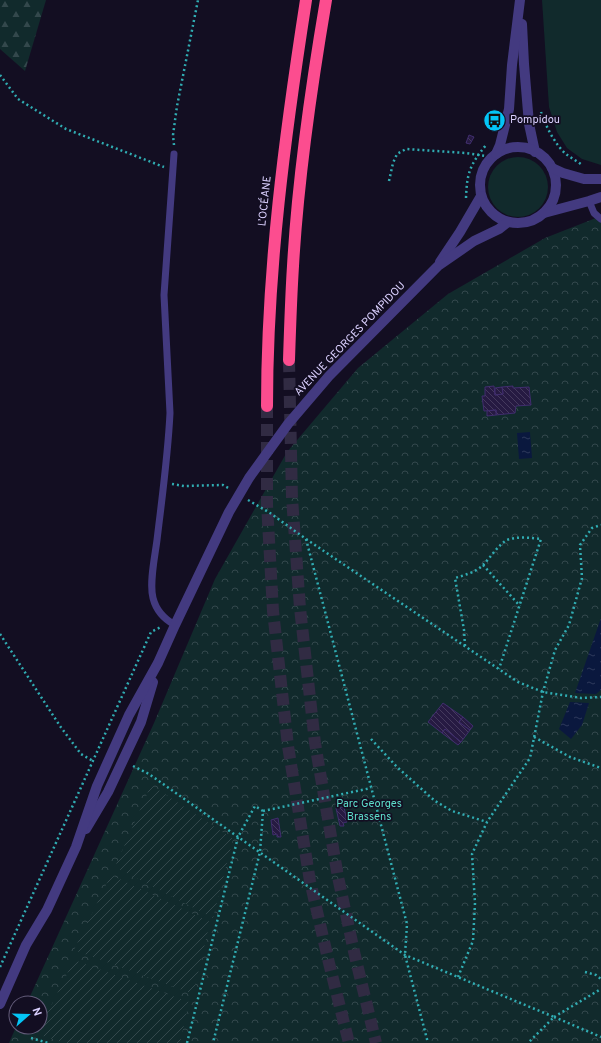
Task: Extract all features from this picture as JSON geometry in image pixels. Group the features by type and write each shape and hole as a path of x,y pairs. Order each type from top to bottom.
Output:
{"highway":[{"name":"L’OCÉANE","path":"267,406 268,324 277,210 294,75 306,0"},
{"path":"289,360 297,208 306,130 326,0"}],"street":[{"path":"520,0 529,124 535,152"},
{"path":"494,155 506,149 516,147 526,148 545,158 552,168 556,181 555,194 550,206 544,213 536,219 527,222 518,224 508,222 491,212 485,205 481,196 481,175 484,167 500,145 509,109 512,65 520,0"},
{"path":"552,168 584,179 601,179"},
{"name":"AVENUE GEORGES POMPIDOU","path":"438,266 481,196"},
{"path":"544,213 601,197"},
{"name":"AVENUE GEORGES POMPIDOU","path":"0,1004 26,945 47,910 76,846 108,792 140,722 158,663 175,625 229,512 249,478 288,424 329,376 438,266 474,241 499,229 508,222"}],"lane":[{"path":"174,154 164,295 170,413 164,484 153,579 153,596 160,614 168,622 175,625"},
{"path":"589,201 594,213 601,219"}],"path":[{"path":"174,154 173,135 175,121 198,0"},
{"path":"0,75 18,100 66,130 163,166 173,176"},
{"path":"540,108 543,119 552,136 565,154 585,167"},
{"path":"389,181 393,163 397,154 406,149 494,155"},
{"path":"184,486 223,485 233,491"},
{"path":"246,499 270,513 306,539 518,682 543,692 581,698 601,697"},
{"path":"458,977 473,941 475,903 472,854 487,822 530,758 543,692 555,650 569,625 582,578 580,545 592,528 601,525"},
{"path":"465,646 464,630 455,578 472,573 483,565 493,553 507,541 521,538 542,539 499,669"},
{"path":"306,539 407,924 405,955 428,1043"},
{"path":"483,565 520,606"},
{"path":"0,967 151,632 161,627"},
{"path":"0,634 64,732 81,754 93,761"},
{"path":"534,737 570,757 601,768"},
{"path":"372,739 397,767 435,801 452,811 487,822"},
{"path":"132,765 149,774 405,955 601,1037"},
{"path":"187,1043 238,837 255,806 263,811 371,788"},
{"path":"213,1043 260,852 263,811"},
{"path":"585,972 596,975 601,979"},
{"path":"528,1043 554,1017 601,989"},
{"path":"31,1038 48,1043"}],"green space":[{"path":"0,0 46,0 25,71 0,49"},
{"path":"542,0 601,0 601,165 582,159 567,148 557,132 549,107"},
{"path":"518,157 535,162 543,170 548,187 543,204 535,212 518,217 501,212 493,204 488,187 493,170 501,162"},
{"name":"Parc Georges Brassens","path":"601,216 601,1043 9,1043 12,1035 48,1035 48,995 31,995 154,723 215,579 287,452 358,368 448,294 545,238"},
{"path":"151,785 233,839 213,918 115,867"},
{"path":"111,875 210,922 193,994 74,950"},
{"path":"74,960 189,1002 180,1043 64,1043 40,1035 48,1035 48,1012"}],"water":[{"path":"530,432 532,458 519,459 517,433"},
{"path":"601,618 601,690 596,694 575,693"},
{"path":"570,702 589,703 582,725 571,739 559,729"}],"building":[{"path":"469,135 474,137 470,144 466,143"},
{"path":"494,386 495,395 503,394 502,387 529,387 531,405 516,406 515,413 496,415 496,410 484,411 482,396 485,396 485,387"},
{"path":"502,387 503,394 495,395 495,388"},
{"path":"496,410 496,415 487,416 487,411"},
{"path":"443,703 463,717 459,722 470,730 461,742 445,729 442,733 428,722"},
{"path":"463,717 473,726 470,730 459,722"},
{"path":"445,729 461,742 458,745 442,733"},
{"path":"344,807 347,822 343,823 344,826 340,826 336,808"},
{"path":"278,818 281,837 277,837 277,834 273,835 271,820"}],"tunnel":[{"path":"289,360 292,498 300,608 315,743 338,877 376,1043"},
{"path":"267,406 267,504 273,611 288,746 310,881 349,1043"}],"place":[{"name":"Pompidou","path":"494,120"}]}
